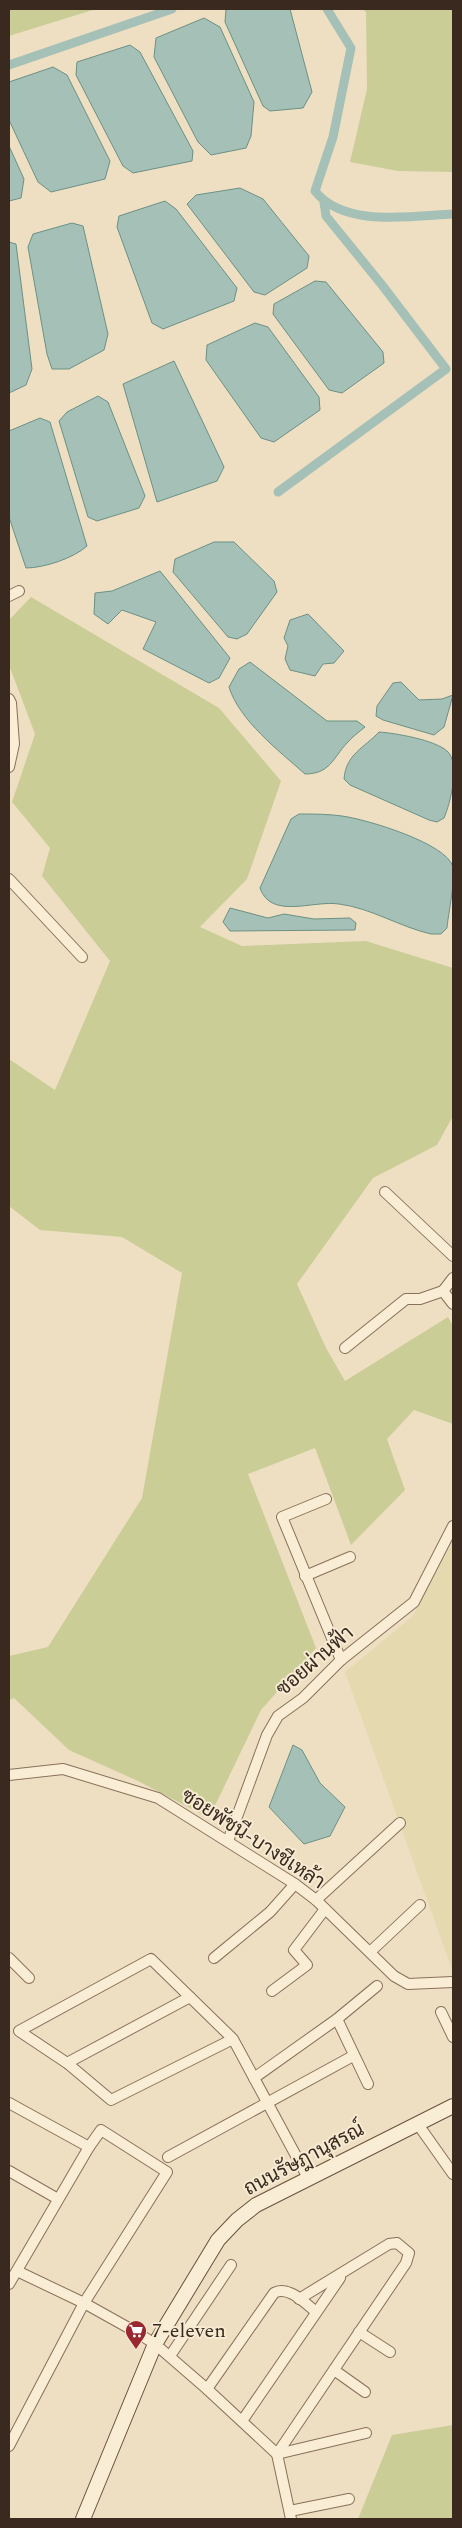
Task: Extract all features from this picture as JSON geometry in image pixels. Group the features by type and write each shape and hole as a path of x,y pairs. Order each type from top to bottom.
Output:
{"street":[{"path":"9,596 20,591"},
{"path":"9,699 11,703 14,744 9,767"},
{"path":"9,879 82,958"},
{"path":"385,1192 453,1256"},
{"path":"345,1348 406,1299 420,1299 443,1291 453,1278"},
{"path":"443,1291 453,1304"},
{"path":"326,1499 282,1517 341,1660"},
{"name":"ซอยผ่านฟ้า","path":"228,1842 266,1735 278,1716 303,1698 341,1660 414,1602 453,1526"},
{"path":"305,1576 350,1557"},
{"name":"ซอยพัชนี-บางชีเหล้า","path":"9,1776 50,1769 77,1773 158,1798 295,1884 316,1900 394,1976 408,1984 453,1982"},
{"path":"316,1900 400,1823"},
{"path":"214,1958 270,1912 295,1884"},
{"path":"370,1952 420,1905"},
{"path":"272,1991 307,1965 294,1950 325,1909"},
{"path":"9,1958 29,1978"},
{"path":"233,2039 110,2100 66,2063 19,2031 151,1959 233,2039 308,2178"},
{"path":"254,2078 337,2019 377,1986"},
{"path":"66,2063 190,1997"},
{"path":"441,2012 453,2037"},
{"path":"337,2019 368,2084"},
{"path":"168,2157 353,2056"},
{"path":"9,2103 88,2147"},
{"name":"ถนนรัษฎานุสรณ์","path":"83,2519 155,2344 218,2240 237,2220 256,2205 453,2106"},
{"path":"417,2123 453,2174"},
{"path":"9,2284 88,2147 101,2130 167,2172 84,2303 9,2446"},
{"path":"9,2171 58,2199"},
{"path":"277,2454 406,2263 409,2253 394,2243 299,2299"},
{"path":"170,2356 231,2265"},
{"path":"17,2271 84,2303 155,2344 208,2389 277,2454 290,2515 349,2499"},
{"path":"242,2421 343,2273"},
{"path":"208,2389 274,2293 282,2290 316,2311"},
{"path":"359,2332 390,2352"},
{"path":"334,2370 365,2392"},
{"path":"277,2454 366,2433"}],"shaded area":[{"path":"453,1540 453,1972 345,1672 413,1616"}],"green space":[{"path":"9,9 96,9 9,36"},
{"path":"363,9 453,9 453,172 398,171 350,162 367,89 366,12"},
{"path":"31,597 219,708 281,781 247,879 200,927 242,946 366,941 453,968 453,1116 437,1145 373,1178 297,1284 326,1348 345,1381 448,1317 453,1326 453,1424 414,1410 387,1439 405,1490 351,1545 315,1448 248,1474 316,1648 261,1710 209,1818 138,1781 69,1750 14,1698 9,1700 9,1656 48,1647 142,1498 182,1273 122,1237 40,1230 9,1206 9,1059 55,1090 110,961 42,876 50,848 12,802 35,734 9,665 9,620"},
{"path":"453,2425 453,2519 358,2519 392,2435"}],"water":[{"path":"290,9 312,92 303,108 270,111 263,106 225,22 226,10"},
{"path":"204,18 220,27 254,102 251,136 246,148 211,155 198,142 154,57 156,38"},
{"path":"130,45 140,52 193,151 192,161 133,173 123,166 76,75 77,62"},
{"path":"53,67 67,75 110,161 105,179 51,192 38,182 9,120 9,82"},
{"path":"9,146 24,179 21,198 9,201"},
{"path":"240,188 263,199 309,256 307,268 265,295 254,292 187,204 196,195"},
{"path":"165,201 176,209 237,288 234,301 163,329 152,323 117,227 119,216"},
{"path":"72,223 83,226 108,334 104,350 69,369 52,369 47,354 28,247 33,234"},
{"path":"9,242 16,244 32,369 26,385 9,393"},
{"path":"315,281 326,282 383,352 384,363 342,393 329,390 273,314 274,304"},
{"path":"255,323 268,327 319,397 320,410 274,442 261,438 206,360 207,345"},
{"path":"174,361 224,467 217,481 157,502 123,384"},
{"path":"98,396 108,402 145,496 139,508 97,521 88,517 59,421 67,412"},
{"path":"40,418 50,422 87,546 58,562 26,568 9,517 9,431"},
{"path":"214,542 234,542 274,581 277,592 247,634 237,639 228,637 173,572 175,559"},
{"path":"160,571 230,658 219,678 209,683 143,649 156,622 122,610 108,624 94,614 95,593 112,591"},
{"path":"308,614 344,651 334,663 323,664 315,676 290,670 285,659 288,646 284,638 290,620"},
{"path":"250,662 327,721 357,721 365,727 349,741 326,768 305,774 261,734 241,711 234,699 229,687 239,669"},
{"path":"401,682 419,700 442,699 453,695 444,727 434,735 383,720 376,716 377,706 393,683"},
{"path":"379,732 424,740 447,751 451,757 454,774 449,803 444,818 437,822 429,820 350,785 344,779 345,770 352,757"},
{"path":"299,814 337,815 353,818 386,827 436,849 447,858 454,872 447,928 441,934 431,934 351,906 329,903 283,906 265,898 260,888 291,819"},
{"path":"230,908 268,918 284,914 314,919 350,918 356,923 355,930 230,931 223,922"},
{"path":"293,1745 302,1750 320,1783 345,1807 330,1836 304,1844 269,1807"}],"waterway":[{"path":"9,65 172,9"},
{"path":"327,9 351,48 333,137 315,191 328,203 361,215 399,217 453,214"},
{"path":"278,492 446,369 326,216 324,202"}],"place":[{"name":"7-eleven","path":"136,2350"}]}
